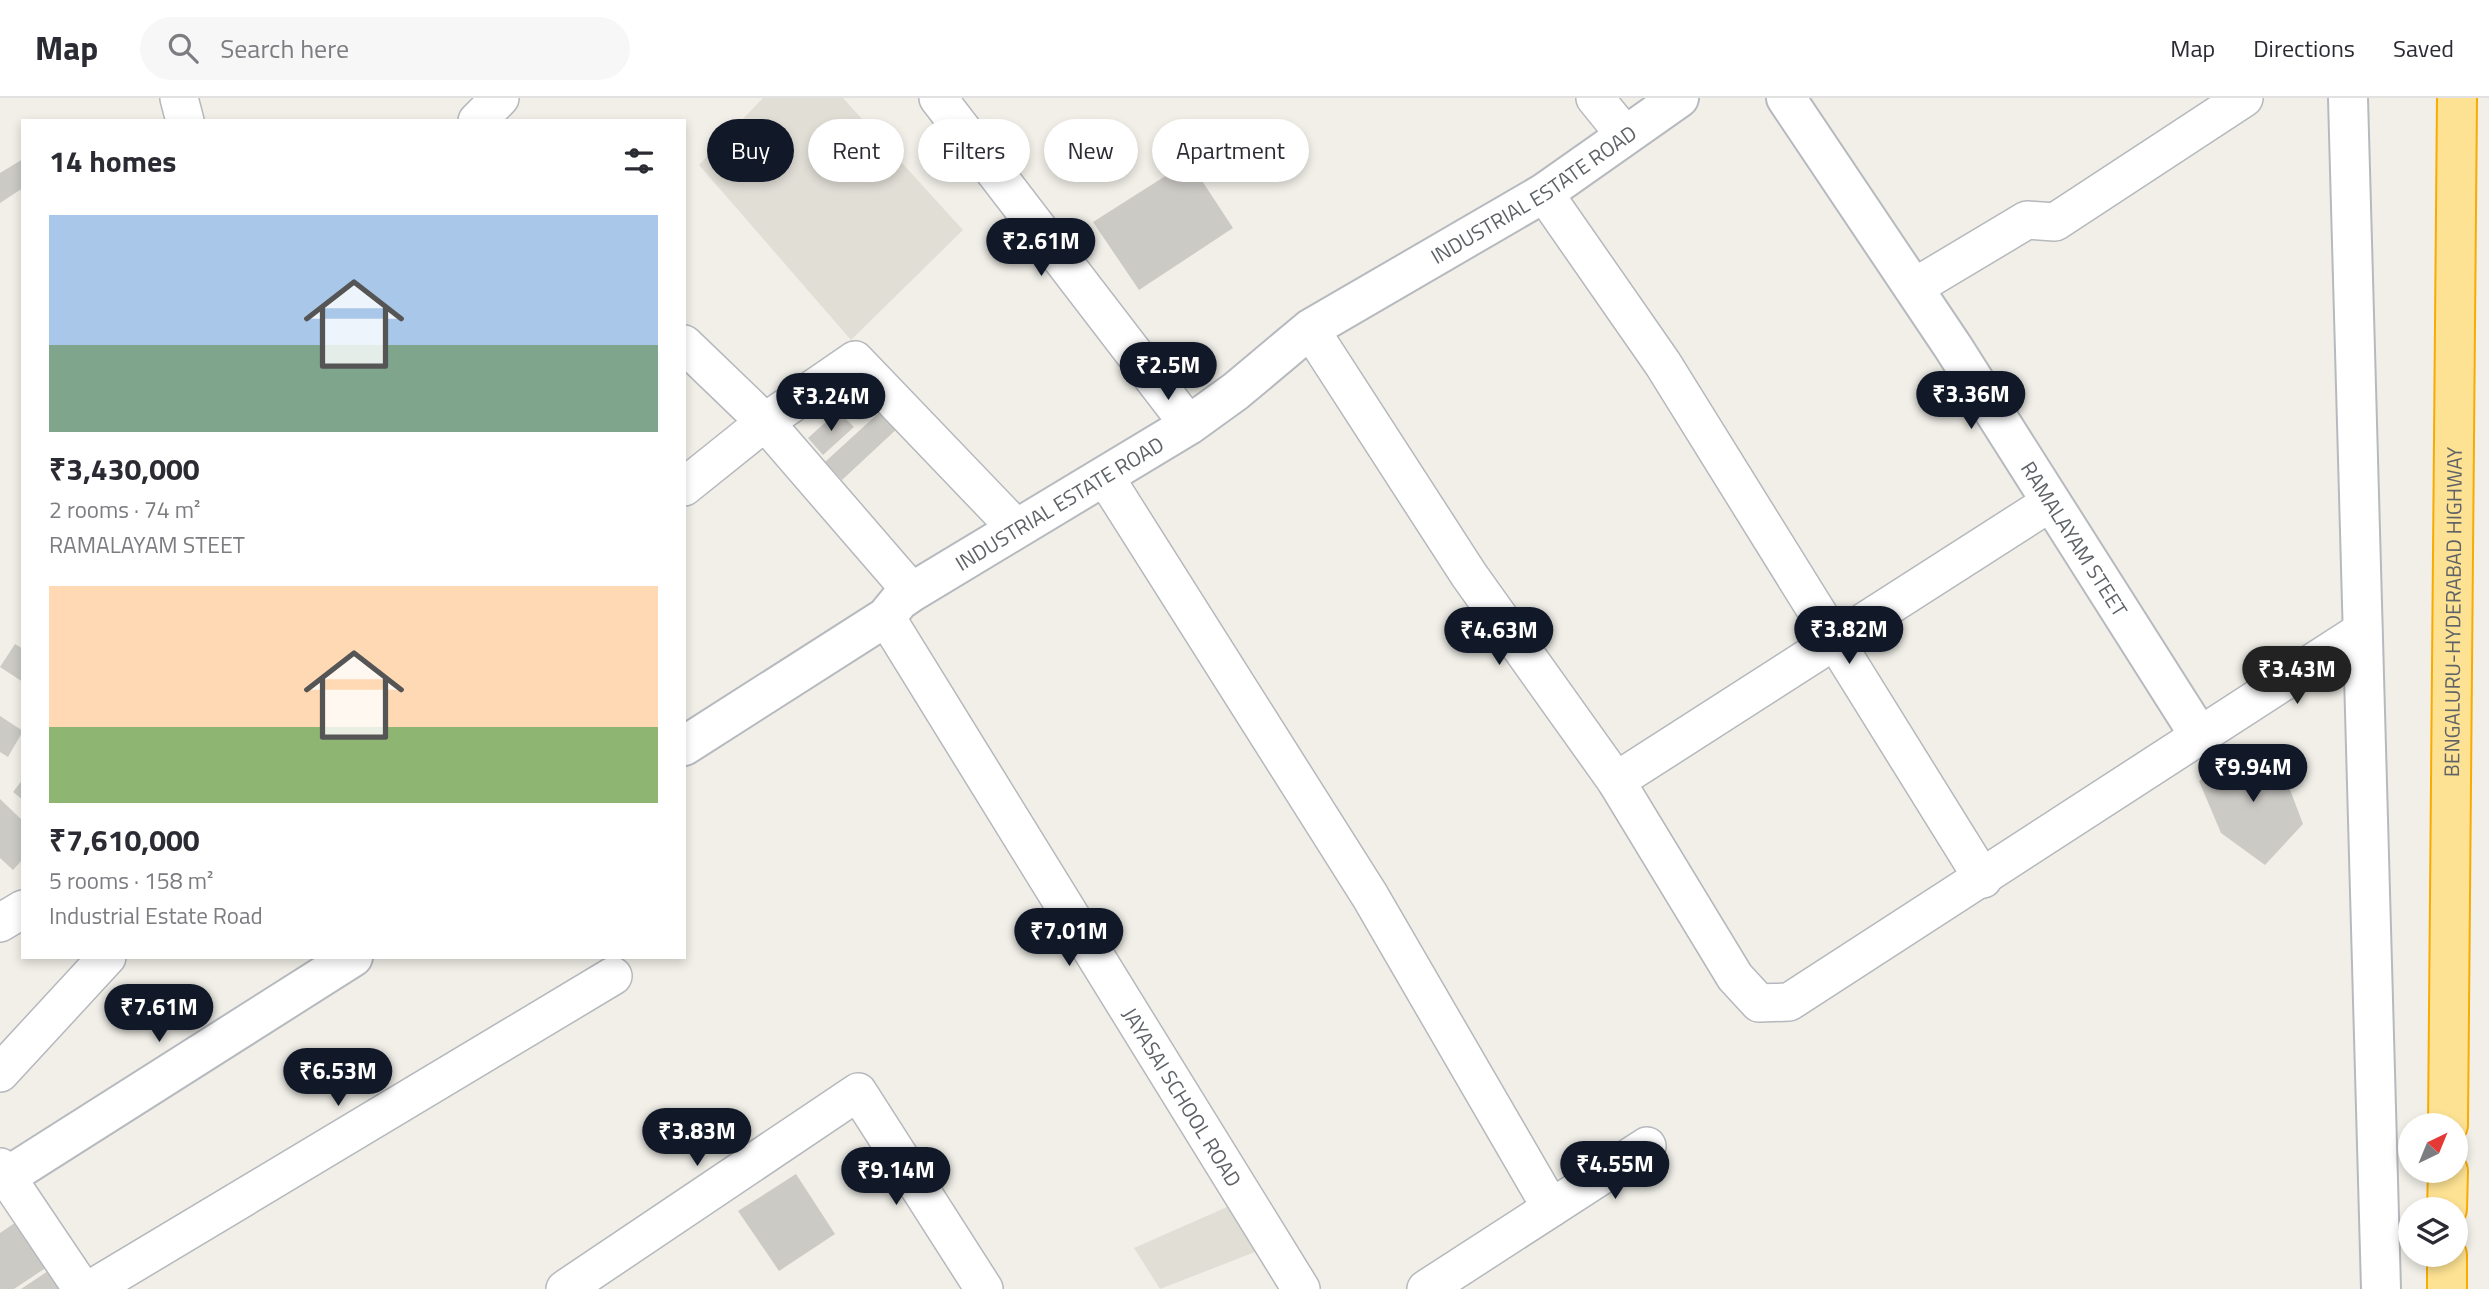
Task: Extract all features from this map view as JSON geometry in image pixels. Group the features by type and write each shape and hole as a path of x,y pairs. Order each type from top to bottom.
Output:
{"highway":[{"name":"BENGALURU-HYDERABAD HIGHWAY","path":"2448,1113 2457,98"},
{"path":"2447,1267 2447,1289"}],"street":[{"path":"179,98 185,119"},
{"path":"479,119 499,98"},
{"path":"938,98 1189,425"},
{"path":"1595,98 1625,135"},
{"name":"INDUSTRIAL ESTATE ROAD","path":"686,745 1016,528 1189,425 1236,391 1310,329 1544,193 1679,98"},
{"name":"RAMALAYAM STEET","path":"1786,98 1913,288 2199,735"},
{"path":"1913,288 2027,220 2055,222 2244,98"},
{"path":"2348,98 2381,1289"},
{"path":"1544,193 1663,363 1983,879"},
{"path":"1310,329 1469,575 1616,781 1735,977 1759,1003 1788,1002 1983,879 2362,630"},
{"name":"JAYASAI SCHOOL ROAD","path":"686,346 765,422 899,605 1301,1289"},
{"path":"686,485 765,422 855,360 1016,528"},
{"path":"1105,477 1370,896 1551,1208"},
{"path":"1616,781 2051,502"},
{"path":"0,923 21,910"},
{"path":"0,1073 105,959"},
{"path":"82,1289 3,1174 350,959"},
{"path":"91,1289 613,976"},
{"path":"565,1289 858,1092 984,1289"},
{"path":"1426,1289 1647,1146"}],"shaded area":[{"path":"763,98 843,98 862,119 808,119 808,182 904,182 904,165 963,230 851,340 714,182 794,182 794,119 743,119"},
{"path":"707,157 707,174 699,165"},
{"path":"1227,1207 1255,1252 1160,1289 1134,1248"}],"building":[{"path":"21,160 21,189 0,203 0,173"},
{"path":"1156,182 1203,182 1233,228 1139,290 1093,222"},
{"path":"863,383 879,399 859,420 842,405"},
{"path":"884,408 900,426 842,480 825,462"},
{"path":"838,411 854,427 823,455 808,438"},
{"path":"15,644 21,648 21,681 0,667"},
{"path":"0,716 21,730 21,734 8,757 0,752"},
{"path":"2246,749 2273,755 2284,774 2303,824 2265,865 2221,833 2199,781"},
{"path":"21,782 21,798 13,792"},
{"path":"0,799 21,819 21,861 13,870 0,858"},
{"path":"796,1174 835,1234 779,1271 738,1211"},
{"path":"25,1216 56,1261 14,1289 0,1289 0,1233"},
{"path":"48,1271 59,1289 21,1289"}]}
